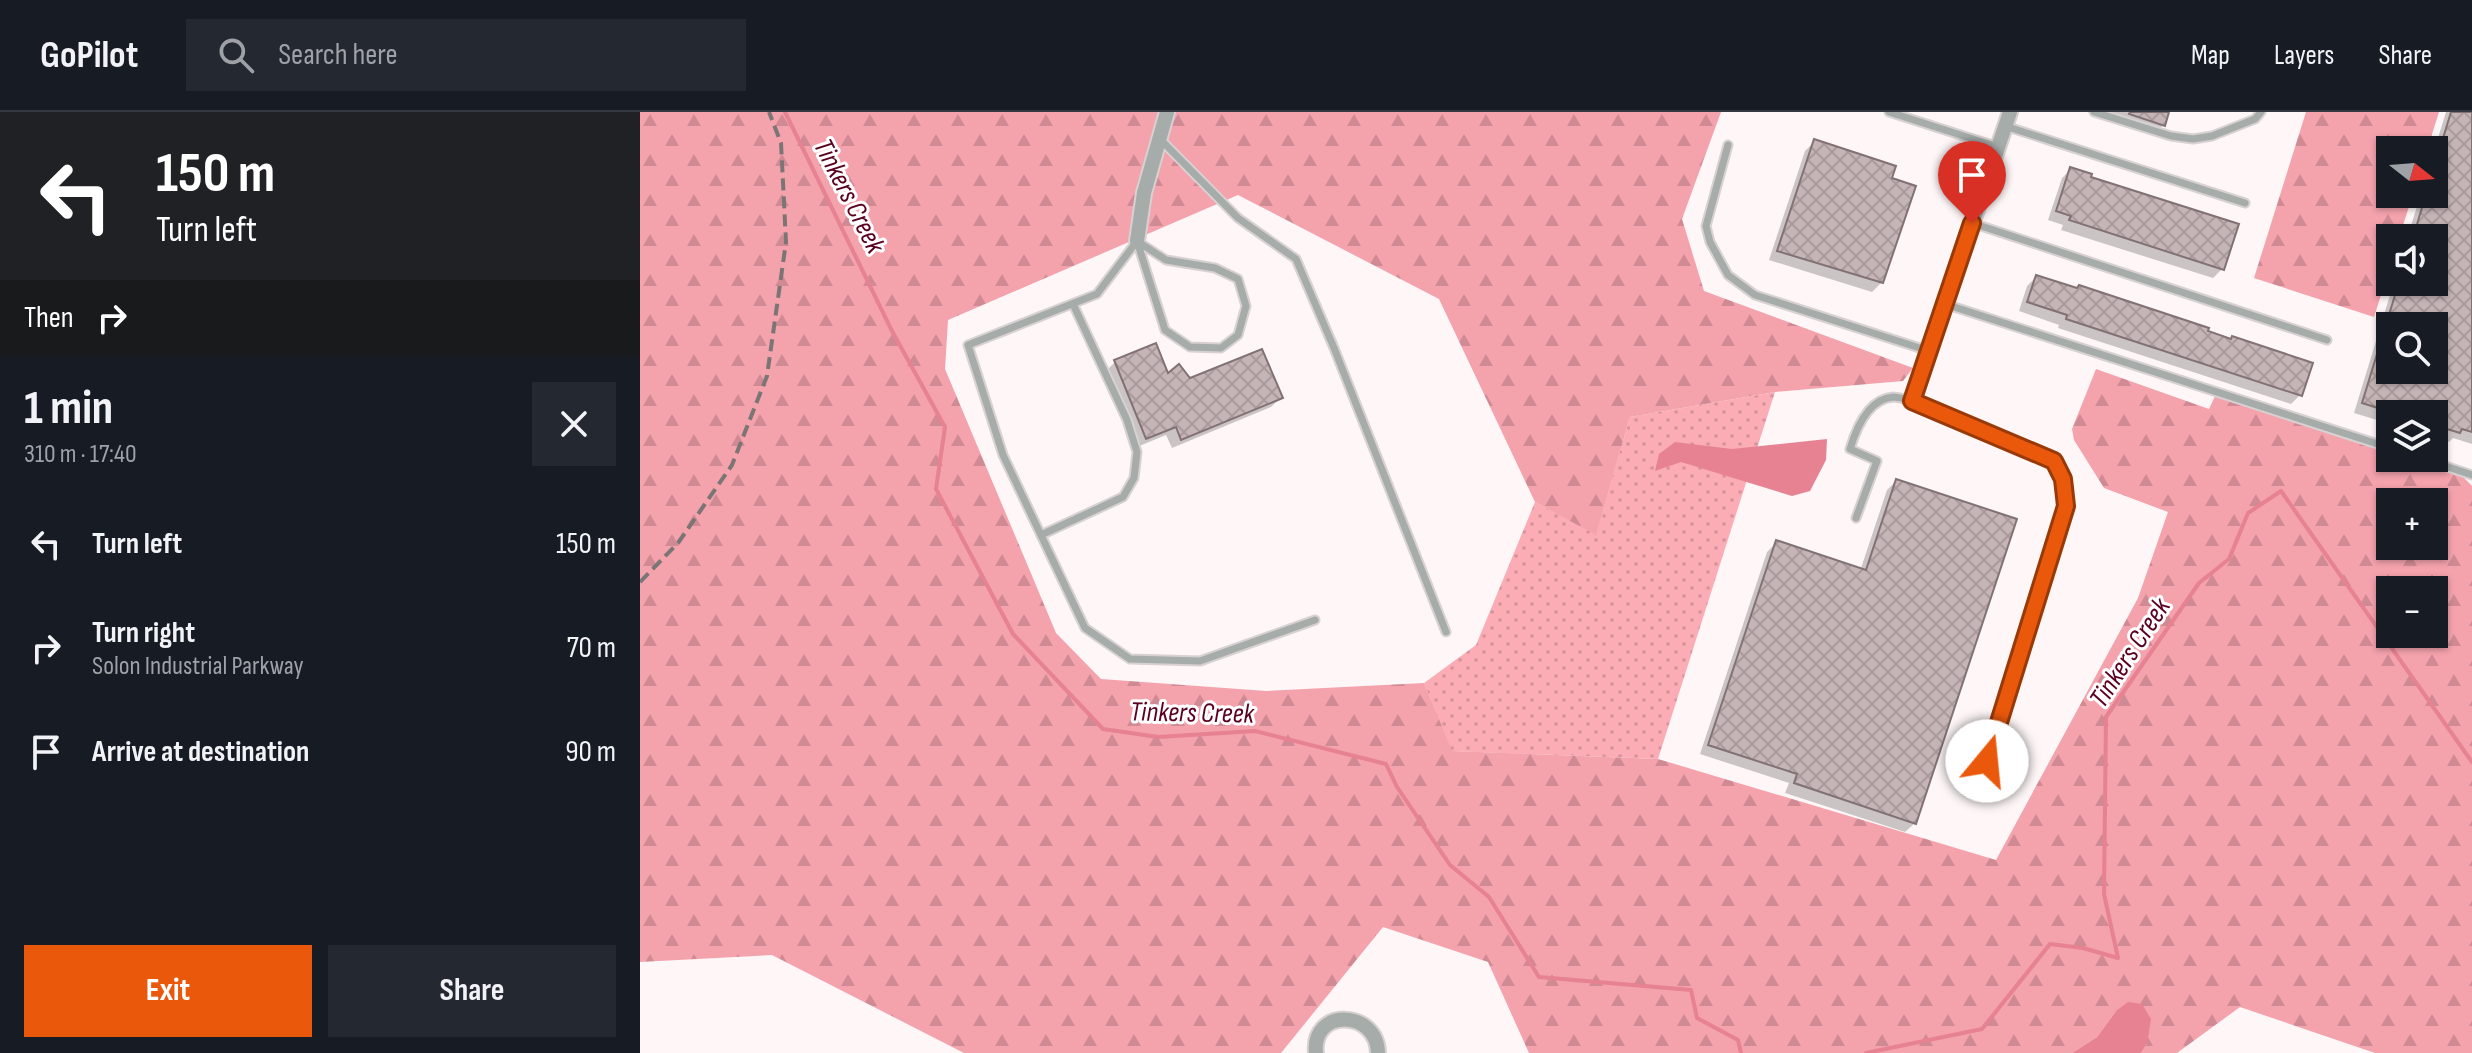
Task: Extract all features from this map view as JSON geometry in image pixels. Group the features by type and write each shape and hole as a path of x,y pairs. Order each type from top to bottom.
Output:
{"street":[{"path":"1137,241 1144,193 1167,112"},
{"path":"1912,401 2008,119"},
{"path":"1316,1053 1315,1047 1327,1025 1337,1019 1350,1018 1368,1029 1375,1038 1378,1053"}],"lane":[{"path":"1889,112 1998,147"},
{"path":"2094,112 2171,136 2193,139 2212,136 2255,119 2261,112"},
{"path":"2008,119 2245,203"},
{"path":"1159,137 1238,218 1296,259 1446,632"},
{"path":"1728,145 1706,226 1710,242 1728,275 1755,295 1929,351"},
{"path":"1972,223 2327,340"},
{"path":"1137,241 1166,260 1215,268 1238,279 1246,306 1238,335 1221,348 1190,347 1165,330 1137,241"},
{"path":"1137,241 1097,294 968,345 1003,455 1085,628 1130,659 1200,661 1315,620"},
{"path":"1041,535 1123,497 1134,478 1137,452 1127,420 1073,304"},
{"path":"1945,304 2376,443"},
{"path":"1856,518 1877,461 1850,449 1857,425 1876,404 1893,397 1912,401 2054,461 2063,479 2066,506 1987,761"},
{"path":"2448,467 2472,475"}],"shaded area":[{"path":"1775,392 1658,759 1451,751 1424,683 1476,645 1535,502 1596,534 1630,417"},
{"path":"1827,439 1826,460 1810,491 1792,496 1681,462 1655,471 1659,454 1675,442 1732,449"},
{"path":"2128,1002 2142,1004 2151,1019 2147,1044 2141,1053 2072,1053 2097,1037 2116,1011"}],"green space":[{"path":"640,112 1721,112 1682,219 1704,291 1913,368 1903,381 1775,392 1630,417 1596,535 1535,502 1439,299 1238,195 948,320 945,369 1056,633 1101,679 1266,691 1424,683 1452,751 1658,759 1996,860 2138,598 2168,512 2104,488 2074,440 2072,429 2096,369 2209,409 2217,392 2376,443 2376,472 2448,472 2448,467 2472,486 2472,1053 2375,1053 2240,1007 2177,1053 2141,1053 2147,1044 2116,1011 2097,1037 2072,1053 1529,1053 1488,962 1383,927 1281,1053 964,1053 772,955 640,962"},
{"path":"2306,112 2439,112 2431,136 2376,136 2376,208 2409,208 2403,224 2376,224 2376,296 2381,296 2374,317 2254,278"}],"building":[{"path":"2130,112 2169,112 2165,126"},
{"path":"2451,112 2472,112 2472,432 2448,429 2448,400 2376,400 2376,407 2362,403 2376,357 2376,384 2448,384 2448,312 2390,312 2395,296 2448,296 2448,224 2417,224 2422,208 2448,208 2448,136 2444,136"},
{"path":"1814,139 1896,166 1892,178 1916,186 1883,283 1777,251"},
{"path":"2070,167 2092,174 2091,177 2239,224 2224,270 2069,220 2071,216 2056,211"},
{"path":"2036,275 2077,288 2079,285 2209,328 2208,331 2231,339 2232,336 2313,363 2302,396 2066,319 2067,315 2027,302"},
{"path":"1156,343 1168,373 1179,364 1190,378 1262,349 1283,398 1181,440 1176,427 1146,439 1114,360"},
{"path":"1896,479 2017,519 1916,824 1794,783 1797,774 1708,745 1776,540 1866,570"}],"waterway":[{"name":"Tinkers Creek","path":"785,112 892,331 945,427 936,489 1013,634 1103,729 1158,737 1255,731 1386,764 1397,787 1450,865 1489,897 1539,977 1691,990 1697,1018 1738,1040 1741,1053"},
{"name":"Tinkers Creek","path":"1866,1053 1982,1029 2050,944 2083,948 2118,958 2104,894 2106,717 2199,583 2229,559 2248,513 2281,491 2472,762"}],"railway":[{"path":"640,582 678,543 732,465 767,376 786,242 781,143 769,112"}],"route":[{"path":"1972,223 1912,401 2054,461 2063,479 2066,506 1987,761"}]}
